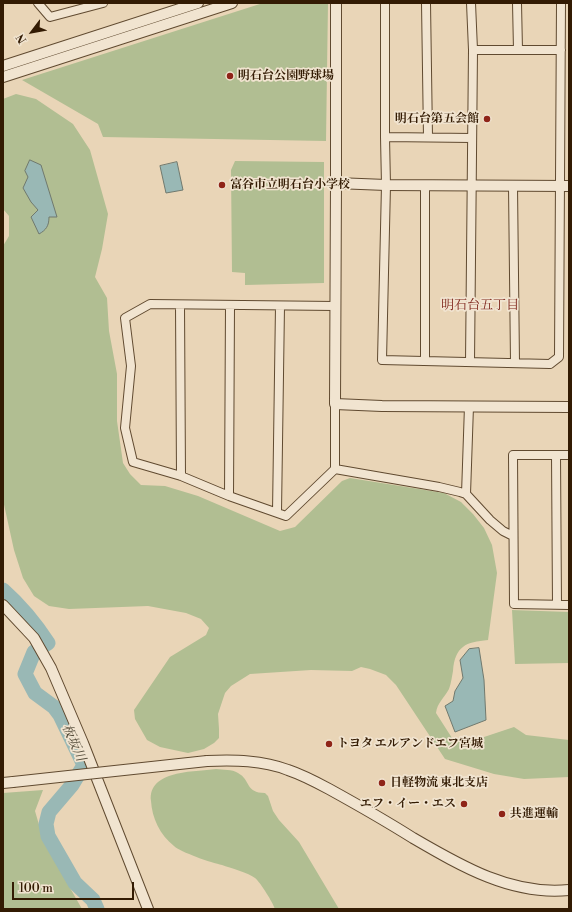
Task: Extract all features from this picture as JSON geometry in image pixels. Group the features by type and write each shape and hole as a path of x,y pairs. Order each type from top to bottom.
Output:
{"street":[{"path":"38,3 50,17 88,5 103,3"},
{"path":"3,66 198,3"},
{"path":"3,77 232,3"},
{"path":"335,306 150,304 125,318 131,366 125,428 133,462 180,476 229,496 286,516 335,469 336,3"},
{"path":"385,3 386,185 382,360 550,364 559,357 565,186 561,3"},
{"path":"426,3 428,137"},
{"path":"470,362 473,50 471,3"},
{"path":"517,3 518,50"},
{"path":"473,50 561,50"},
{"path":"385,137 472,138"},
{"path":"336,183 386,185 565,186"},
{"path":"425,185 425,361"},
{"path":"513,186 515,362"},
{"path":"560,303 569,303"},
{"path":"180,305 180,476"},
{"path":"229,496 230,306"},
{"path":"277,512 280,306"},
{"path":"335,404 569,408"},
{"path":"466,494 469,406"},
{"path":"569,455 513,455 514,604 569,605"},
{"path":"556,455 557,605"},
{"path":"335,469 439,487 466,494 502,531 513,536"},
{"path":"3,605 36,642 45,656 83,743 148,909"},
{"path":"8,783 207,761 242,760 274,766 304,776 476,872 501,882 526,887 549,890 569,890"}],"green space":[{"path":"263,3 328,3 326,141 103,137 98,124 22,80"},
{"path":"16,94 36,99 73,124 90,150 108,214 95,277 107,298 109,331 117,374 117,421 123,463 130,474 141,485 165,486 198,496 280,531 295,527 342,481 350,478 444,493 461,502 484,528 492,545 497,573 488,640 468,644 459,651 454,663 449,689 439,703 436,713 452,738 472,741 514,727 526,735 569,740 569,777 524,779 494,774 445,759 396,685 386,675 361,667 352,671 311,670 250,674 231,686 225,693 218,714 219,738 214,743 204,749 188,753 160,747 147,740 135,719 134,710 170,657 206,635 209,628 201,619 186,613 148,606 69,609 49,606 34,596 23,578 14,550 3,500 3,246 9,236 9,216 3,209 3,99"},
{"path":"235,161 324,162 324,283 245,285 245,273 232,272 231,170"},
{"path":"512,610 569,612 569,663 515,664"},
{"path":"216,769 236,772 245,779 251,789 265,793 268,796 273,811 299,842 339,909 275,909 263,888 252,876 204,860 177,848 169,842 158,826 153,814 151,801 152,791 157,783 174,774"},
{"path":"43,790 35,811 44,842 82,909 3,909 3,793"}],"water":[{"path":"30,160 41,165 57,217 49,217 47,227 39,234 31,217 38,210 31,202 23,188 28,177 25,171"},
{"path":"177,162 183,190 166,193 160,166"},
{"path":"479,648 484,680 486,720 455,732 445,706 453,701 455,691 463,678 460,660 469,649"}],"waterway":[{"name":"板坂川","path":"3,590 16,602 48,643 34,652 25,674 35,693 54,707 60,715 84,765 72,785 49,812 46,824 48,836 75,883 93,900 97,909"}],"place":[{"name":"明石台公園野球場","path":"230,76"},
{"name":"明石台第五会館","path":"487,119"},
{"name":"富谷市立明石台小学校","path":"222,185"},
{"name":"トヨタ エルアンドエフ宮城","path":"329,744"},
{"name":"日軽物流 東北支店","path":"382,783"},
{"name":"エフ・イー・エス","path":"464,804"},
{"name":"共進運輸","path":"502,814"}],"district":[{"name":"明石台五丁目","path":"480,306"}]}
